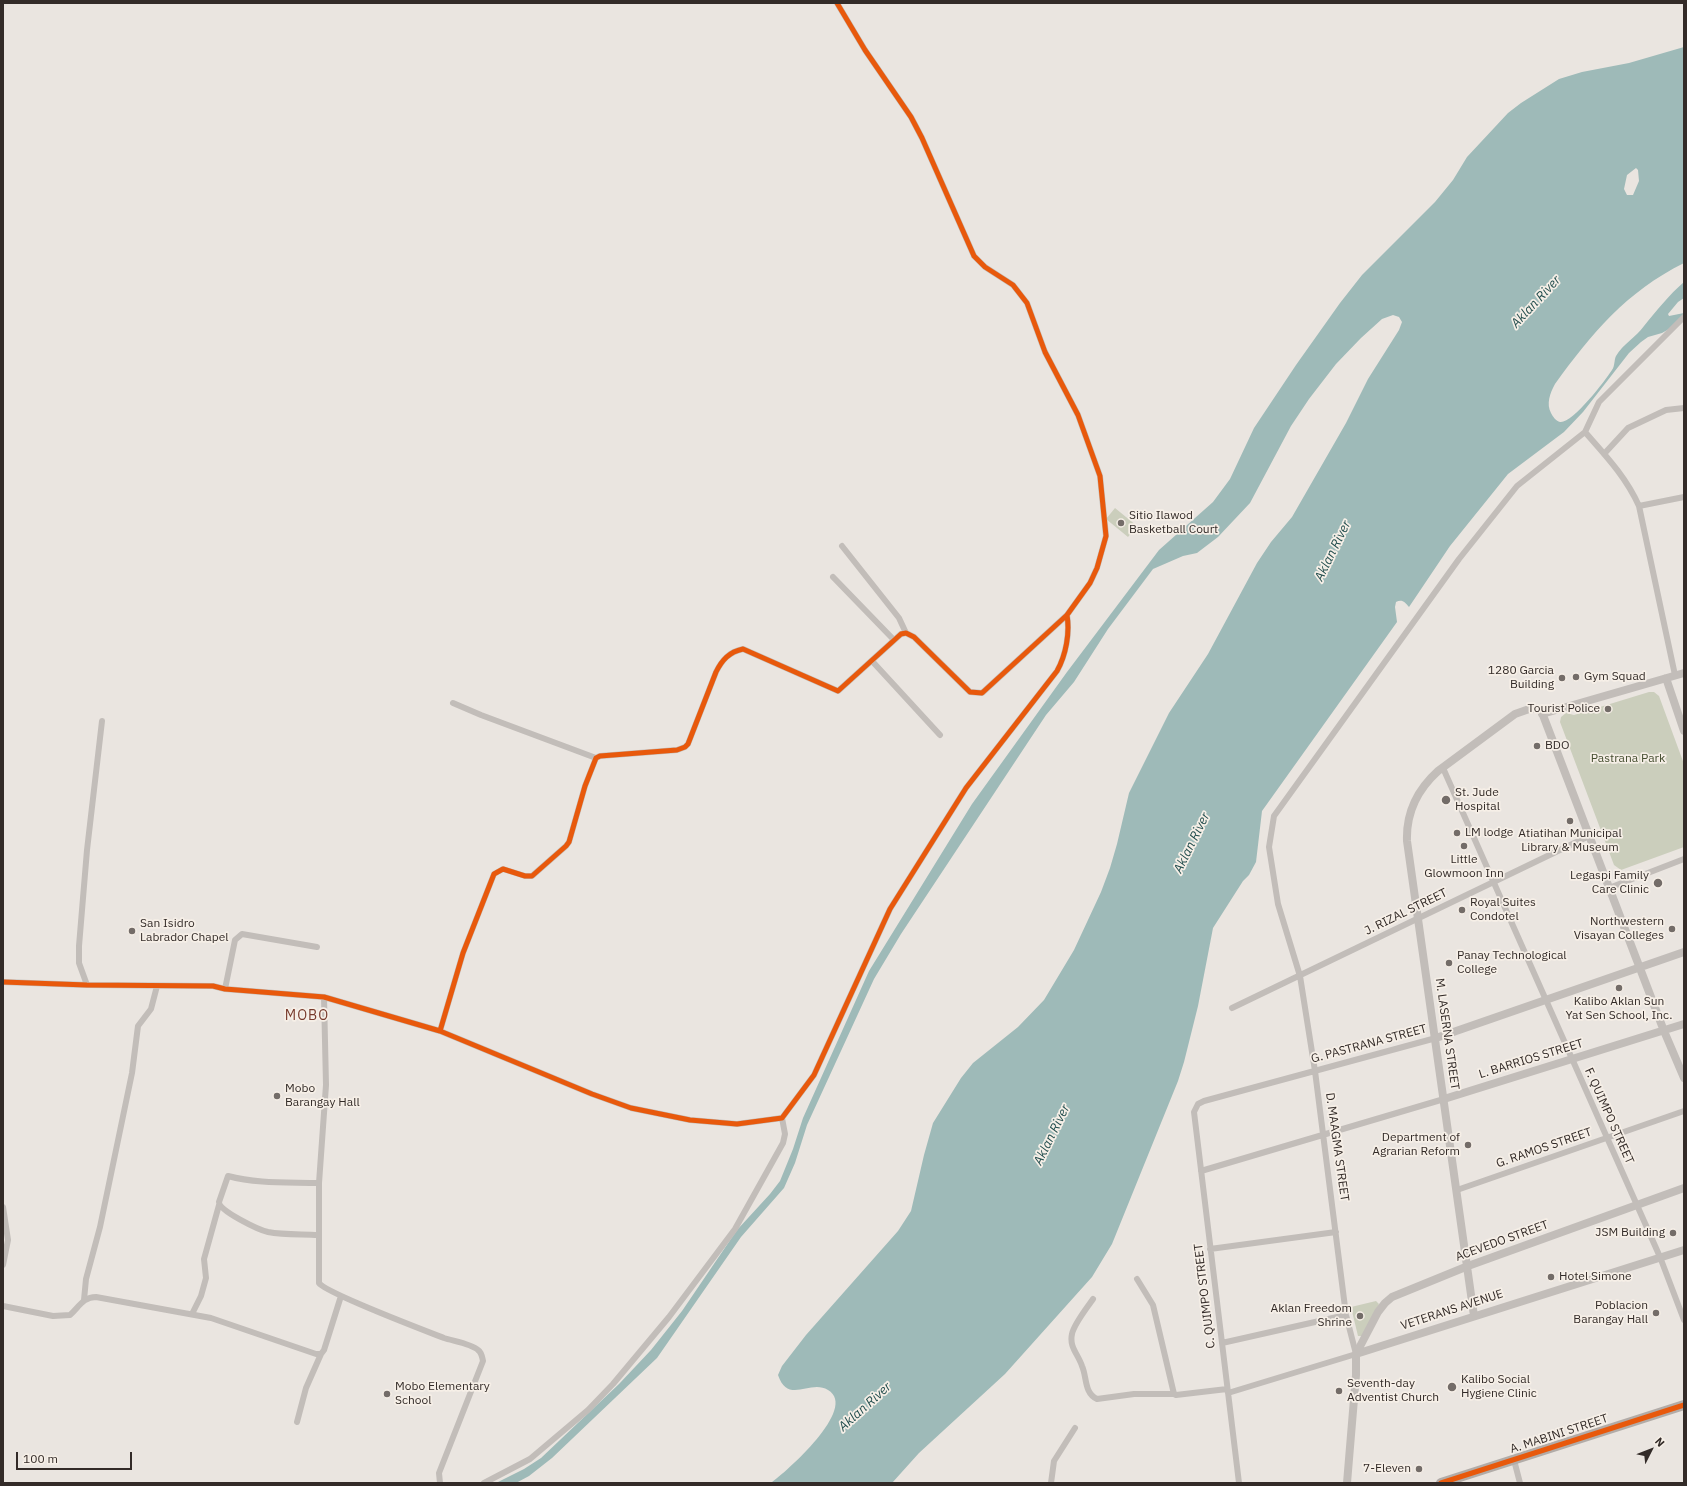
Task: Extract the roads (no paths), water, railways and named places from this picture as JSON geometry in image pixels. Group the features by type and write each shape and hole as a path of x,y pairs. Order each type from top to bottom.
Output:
{"main road":[{"name":"A. MABINI STREET","path":"1441,1483 1684,1405"}],"street":[{"path":"837,3 866,50 911,117 925,144 971,249 980,263 1012,285 1027,303 1045,352 1078,415 1100,476 1106,531 1097,568 1090,582 1067,615 986,689 977,693 970,692 914,637 906,633 899,618 842,546"},
{"path":"1675,675 1640,506 1626,480 1585,432 1599,402 1684,317"},
{"path":"1604,454 1628,428 1666,410 1684,408"},
{"name":"D. MAAGMA STREET","path":"1347,1483 1356,1375 1356,1354 1346,1315 1315,1071 1300,976 1278,904 1269,847 1274,816 1459,559 1517,486 1585,432"},
{"path":"1640,506 1684,497"},
{"path":"833,577 894,640"},
{"path":"3,982 87,986 213,986 225,989 324,997 440,1031 592,1094 631,1108 690,1120 737,1124 782,1118 814,1075 890,909 966,788 1057,671 1062,661 1069,626 1067,615"},
{"path":"453,702 475,712 596,758 600,756 677,750 688,744 720,663 734,651 743,649 752,652 838,692 894,640 901,634 906,633"},
{"path":"872,661 940,735"},
{"name":"M. LASERNA STREET","path":"1474,1316 1436,1038 1407,841 1408,824 1411,811 1418,794 1428,780 1515,714 1532,708 1542,712 1684,673"},
{"path":"1666,678 1684,731"},
{"path":"1542,712 1639,968 1684,1078"},
{"path":"87,986 79,963 79,946 87,850 102,722"},
{"path":"440,1031 462,953 494,874 498,870 503,869 525,876 532,876 566,846 571,837 585,786 596,758"},
{"name":"F. QUIMPO STREET","path":"1443,768 1660,1258 1684,1320"},
{"name":"J. RIZAL STREET","path":"1232,1008 1589,836"},
{"path":"1609,888 1684,859"},
{"path":"225,989 235,940 242,934 317,947"},
{"name":"G. PASTRANA STREET","path":"1195,1106 1200,1102 1436,1038 1684,952"},
{"path":"84,1300 86,1280 100,1227 132,1073 138,1026 151,1009 157,986"},
{"path":"324,997 326,1085 318,1183 319,1283 321,1286 341,1296 442,1337 477,1349 482,1354 482,1361 439,1473 440,1483"},
{"name":"L. BARRIOS STREET","path":"1201,1171 1444,1099 1684,1024"},
{"name":"C. QUIMPO STREET","path":"1195,1106 1194,1112 1239,1483"},
{"name":"G. RAMOS STREET","path":"1457,1190 1684,1111"},
{"path":"484,1483 530,1459 588,1410 613,1384 669,1317 735,1229 783,1144 785,1134 782,1118"},
{"path":"192,1314 201,1296 206,1278 204,1259 219,1206 218,1202 228,1176 242,1180 260,1182 318,1183"},
{"name":"ACEVEDO STREET","path":"1356,1354 1378,1312 1392,1297 1468,1266 1684,1188"},
{"path":"219,1206 238,1218 268,1232 318,1235"},
{"path":"3,1207 8,1240 3,1265"},
{"path":"1210,1249 1336,1232"},
{"name":"VETERANS AVENUE","path":"1093,1299 1072,1332 1071,1342 1082,1366 1088,1391 1092,1396 1097,1399 1134,1394 1174,1394 1176,1396 1227,1391 1356,1354 1684,1250"},
{"path":"1137,1279 1153,1306 1174,1394"},
{"path":"297,1422 306,1388 324,1350 341,1296"},
{"path":"3,1306 53,1316 70,1315 84,1300 90,1297 211,1318 316,1354 321,1354"},
{"path":"1222,1343 1346,1315"},
{"path":"1051,1483 1054,1461 1075,1428"},
{"path":"1514,1460 1520,1483"}],"water":[{"name":"Aklan River","path":"1684,47 1684,263 1663,274 1627,301 1597,331 1569,365 1555,384 1549,398 1551,413 1557,421 1565,421 1572,416 1596,392 1614,367 1615,358 1619,352 1641,330 1673,292 1684,282 1684,298 1678,302 1668,314 1669,316 1684,313 1684,315 1671,328 1662,333 1648,337 1641,342 1629,353 1583,412 1564,432 1508,474 1450,546 1409,607 1403,602 1396,602 1395,607 1397,622 1262,811 1256,862 1249,875 1243,881 1213,928 1198,1006 1178,1081 1112,1244 1092,1277 1005,1374 919,1453 892,1483 771,1483 791,1466 817,1439 828,1424 834,1411 835,1399 828,1390 821,1387 814,1387 793,1390 782,1384 778,1375 782,1366 806,1335 898,1231 911,1211 933,1123 961,1078 973,1063 1018,1027 1044,1000 1074,950 1101,892 1110,868 1129,793 1169,713 1208,654 1257,563 1271,542 1292,517 1346,423 1368,379 1399,330 1402,322 1399,317 1393,315 1382,319 1361,338 1336,364 1309,399 1291,426 1250,503 1218,537 1197,553 1183,556 1153,569 1108,629 1074,682 1046,715 901,934 874,979 807,1125 795,1163 784,1188 741,1237 657,1358 552,1458 529,1476 516,1483 496,1483 524,1469 541,1458 619,1384 651,1350 682,1311 737,1230 780,1181 793,1149 803,1118 869,971 972,804 1067,672 1159,550 1213,502 1230,479 1254,428 1296,365 1362,275 1435,202 1453,180 1467,157 1508,113 1559,79 1582,72 1629,63","holes":["1636,168 1638,170 1639,181 1633,195 1627,195 1624,189 1627,175"]}],"place":[{"name":"Sitio Ilawod Basketball Court","path":"1121,523"},
{"name":"Gym Squad","path":"1576,677"},
{"name":"1280 Garcia Building","path":"1562,678"},
{"name":"Tourist Police","path":"1608,709"},
{"name":"BDO","path":"1537,746"},
{"name":"St. Jude Hospital","path":"1446,800"},
{"name":"Atiatihan Municipal Library & Museum","path":"1570,821"},
{"name":"LM lodge","path":"1457,833"},
{"name":"Little Glowmoon Inn","path":"1464,846"},
{"name":"Legaspi Family Care Clinic","path":"1658,883"},
{"name":"Royal Suites Condotel","path":"1462,910"},
{"name":"Northwestern Visayan Colleges","path":"1672,929"},
{"name":"San Isidro Labrador Chapel","path":"132,931"},
{"name":"Panay Technological College","path":"1449,963"},
{"name":"Kalibo Aklan Sun Yat Sen School, Inc.","path":"1619,988"},
{"name":"Mobo Barangay Hall","path":"277,1096"},
{"name":"Department of Agrarian Reform","path":"1468,1145"},
{"name":"JSM Building","path":"1673,1233"},
{"name":"Hotel Simone","path":"1551,1277"},
{"name":"Poblacion Barangay Hall","path":"1656,1313"},
{"name":"Aklan Freedom Shrine","path":"1360,1316"},
{"name":"Kalibo Social Hygiene Clinic","path":"1452,1387"},
{"name":"Seventh-day Adventist Church","path":"1339,1391"},
{"name":"Mobo Elementary School","path":"387,1394"},
{"name":"7-Eleven","path":"1419,1469"}],"district":[{"name":"MOBO","path":"307,1016"}],"park label":[{"name":"Pastrana Park","path":"1628,759"}]}
